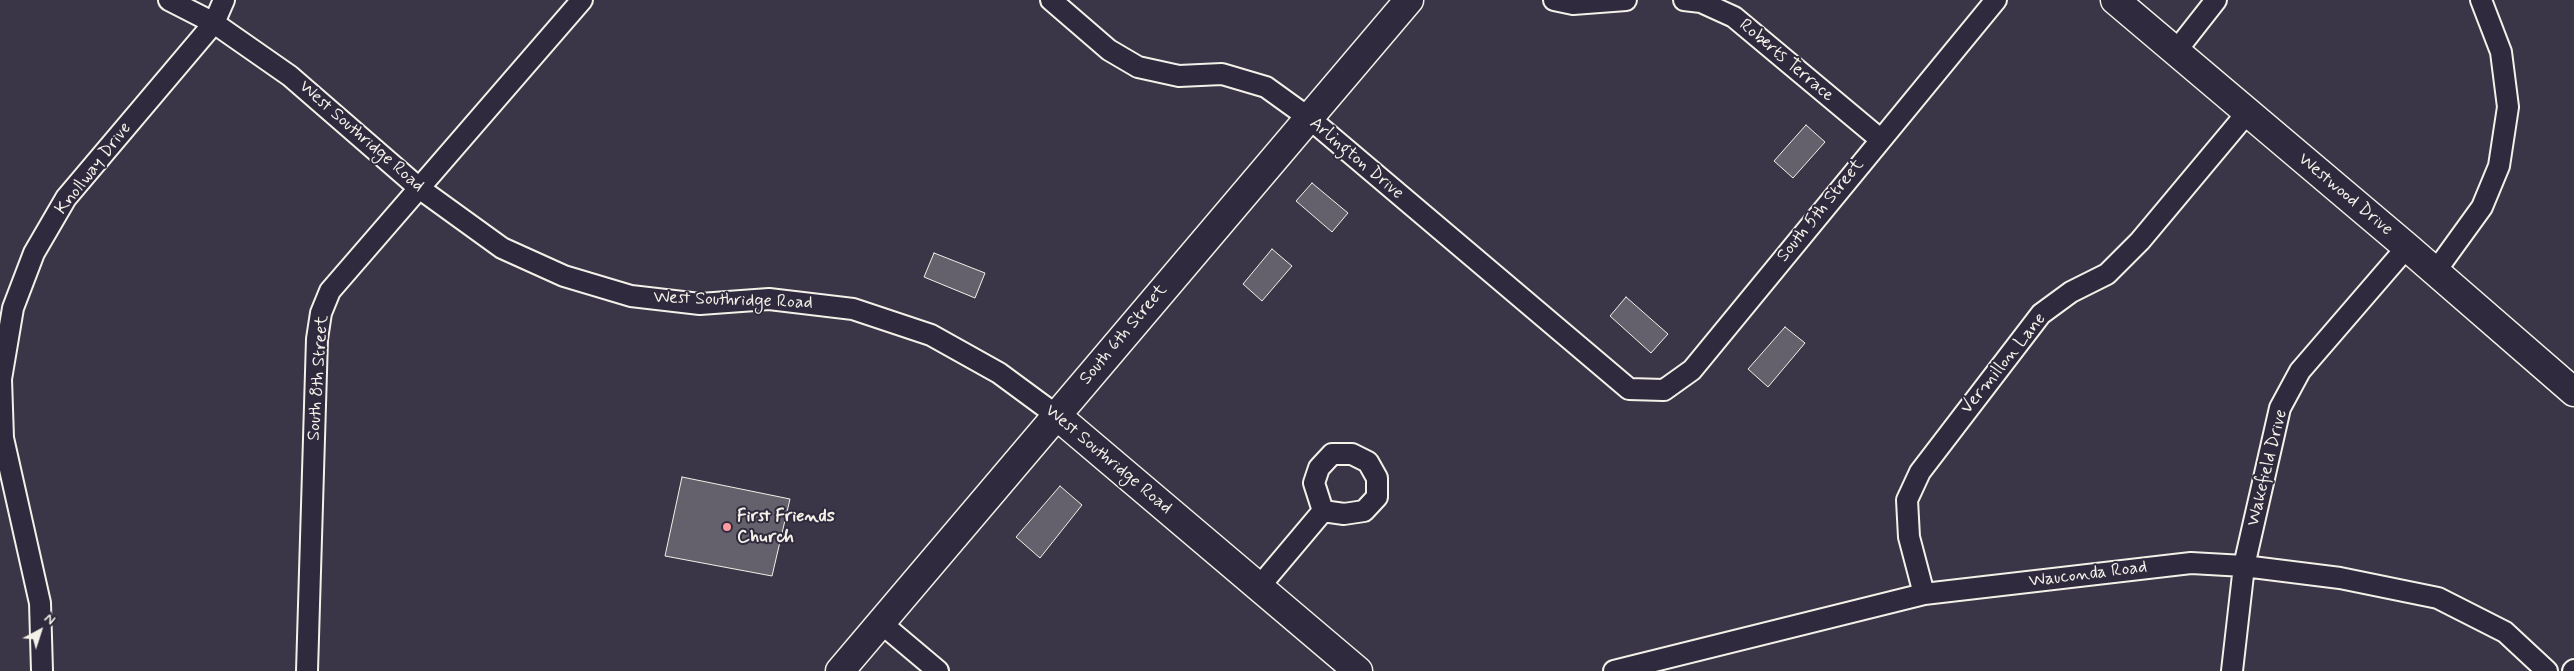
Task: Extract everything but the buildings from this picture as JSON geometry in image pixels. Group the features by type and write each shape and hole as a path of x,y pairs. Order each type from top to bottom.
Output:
{"street":[{"name":"West Southridge Road","path":"169,0 214,23 290,76 419,188 502,248 564,276 640,297 700,304 769,299 853,309 931,335 998,373 1056,415 1358,671"},
{"name":"Knollway Drive","path":"42,671 40,603 3,438 1,379 13,308 34,253 66,198 214,23 224,0"},
{"name":"South 8th Street","path":"307,671 318,339 321,313 330,291 582,0"},
{"name":"Arlington Drive","path":"1051,0 1109,50 1138,67 1179,76 1222,74 1266,87 1309,118 1629,389"},
{"name":"South 6th Street","path":"840,671 1409,0"},
{"path":"1554,0 1573,4 1626,0"},
{"name":"Roberts Terrace","path":"1684,0 1701,2 1734,17 1880,139"},
{"name":"South 5th Street","path":"1629,389 1664,390 1692,370 1996,0"},
{"name":"Westwood Drive","path":"2115,0 2574,392"},
{"path":"2176,51 2216,0"},
{"path":"2435,272 2482,207 2499,166 2508,107 2501,52 2481,0"},
{"name":"Vermillon Lane","path":"1924,594 1909,537 1907,500 1920,472 2040,314 2071,292 2107,274 2140,241 2247,113"},
{"name":"Wakefield Drive","path":"2232,671 2244,566 2280,408 2300,371 2406,247"},
{"path":"1259,586 1323,511"},
{"name":"Wauconda Road","path":"1614,671 1924,594 2191,563 2244,566 2340,578 2438,598 2505,632 2546,671"},
{"path":"881,623 938,671"}],"place":[{"name":"First Friends Church","path":"727,527"}]}
